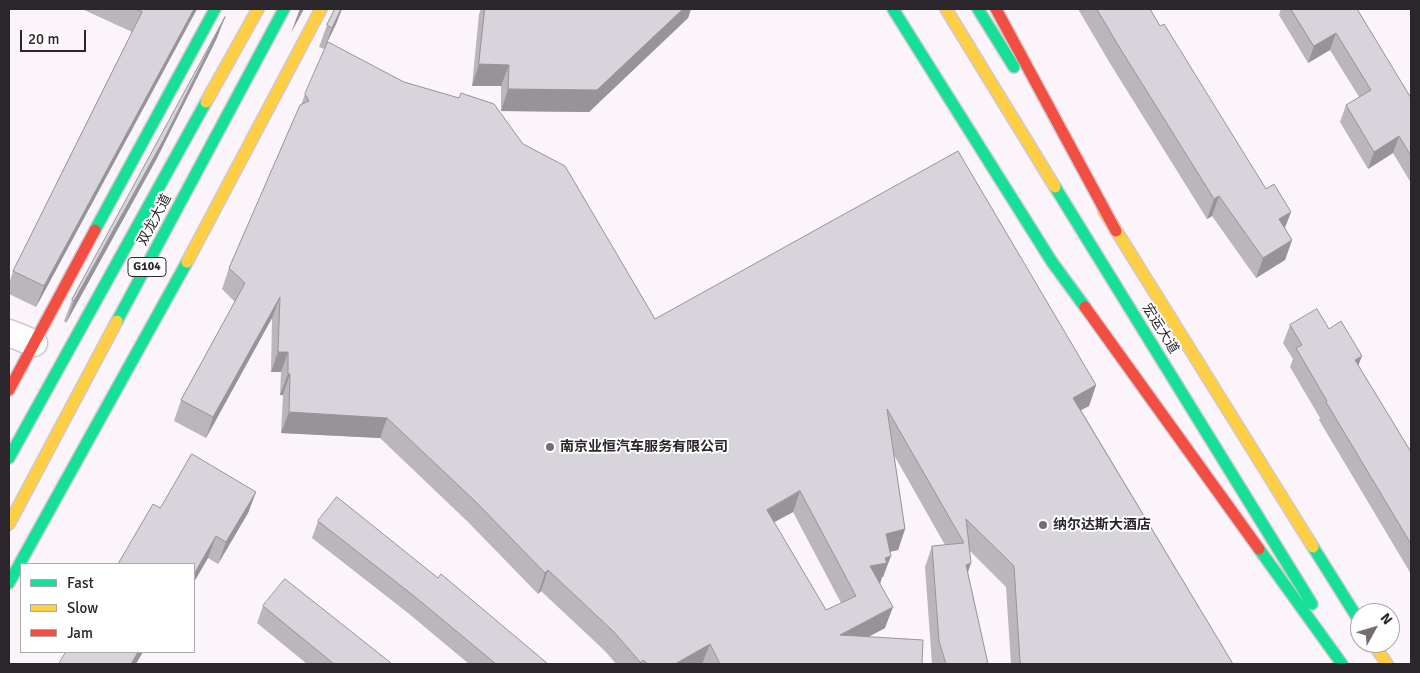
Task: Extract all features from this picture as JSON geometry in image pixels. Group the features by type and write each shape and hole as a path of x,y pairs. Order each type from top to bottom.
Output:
{"main road":[{"path":"9,390 215,9"},
{"name":"双龙大道","path":"9,458 258,9"},
{"name":"双龙大道","path":"9,524 284,9"},
{"name":"G104","path":"21,563 227,189 321,9"},
{"path":"893,9 1052,262 1342,664"},
{"name":"宏运大道","path":"946,9 1350,664"},
{"name":"宏运大道","path":"978,9 1350,606"},
{"path":"996,9 1116,230"},
{"name":"G104","path":"9,584 20,564"},
{"path":"1380,653 1387,664"}],"street":[{"path":"9,333 34,343"}],"building":[{"path":"136,9 194,9 44,286 13,271 142,12"},
{"path":"335,9 341,9 332,28 327,25"},
{"path":"485,9 683,9 597,90 508,89 509,65 479,64"},
{"path":"1097,9 1150,9 1160,26 1164,24 1266,189 1274,184 1291,212 1279,219 1292,240 1263,258 1219,196 1214,199"},
{"path":"1291,9 1357,9 1411,98 1411,156 1399,136 1374,152 1346,105 1371,90 1336,33 1314,46"},
{"path":"225,17 164,139 74,301 72,300"},
{"path":"328,42 404,82 459,98 461,93 494,104 523,144 565,166 655,319 958,151 1096,385 1073,398 1233,664 1021,664 1014,566 966,519 971,563 966,565 988,664 946,664 939,641 932,546 964,543 887,409 905,529 886,534 891,556 885,558 887,563 870,566 893,607 840,635 923,640 922,664 720,664 710,644 675,664 648,664 643,660 641,663 614,632 548,570 545,573 476,502 387,418 289,412 290,374 288,374 288,352 278,352 280,297 213,417 181,400 245,283 229,268 300,105 309,101 305,94","holes":["800,491 856,596 826,610 767,510"]},
{"path":"1317,309 1329,329 1341,321 1362,356 1355,360 1411,452 1411,544 1296,348 1302,345 1290,325"},
{"path":"192,454 256,492 226,542 216,536 195,572 195,563 119,563 153,504 160,508"},
{"path":"337,497 438,578 441,574 548,664 496,664 414,596 318,521"},
{"path":"285,579 391,663 334,664 263,606"},
{"path":"65,653 137,653 131,664 59,664"}],"traffic: fast":[{"path":"95,230 215,9"},
{"path":"117,321 284,9"},
{"path":"893,9 1052,262 1085,307"},
{"path":"978,9 1014,67"},
{"path":"9,458 206,102"},
{"path":"1055,187 1312,604"},
{"path":"20,563 187,262"},
{"path":"1313,547 1350,606"},
{"path":"1259,549 1342,664"},
{"path":"9,583 20,563"}],"traffic: slow":[{"path":"206,102 258,9"},
{"path":"187,262 321,9"},
{"path":"946,9 1055,187"},
{"path":"1104,211 1313,547"},
{"path":"9,524 117,321"},
{"path":"1380,653 1387,664"}],"traffic: jam":[{"path":"996,9 1116,231"},
{"path":"9,390 95,230"},
{"path":"1085,307 1259,549"}],"place":[{"name":"南京业恒汽车服务有限公司","path":"550,447"},
{"name":"纳尔达斯大酒店","path":"1043,525"}]}
